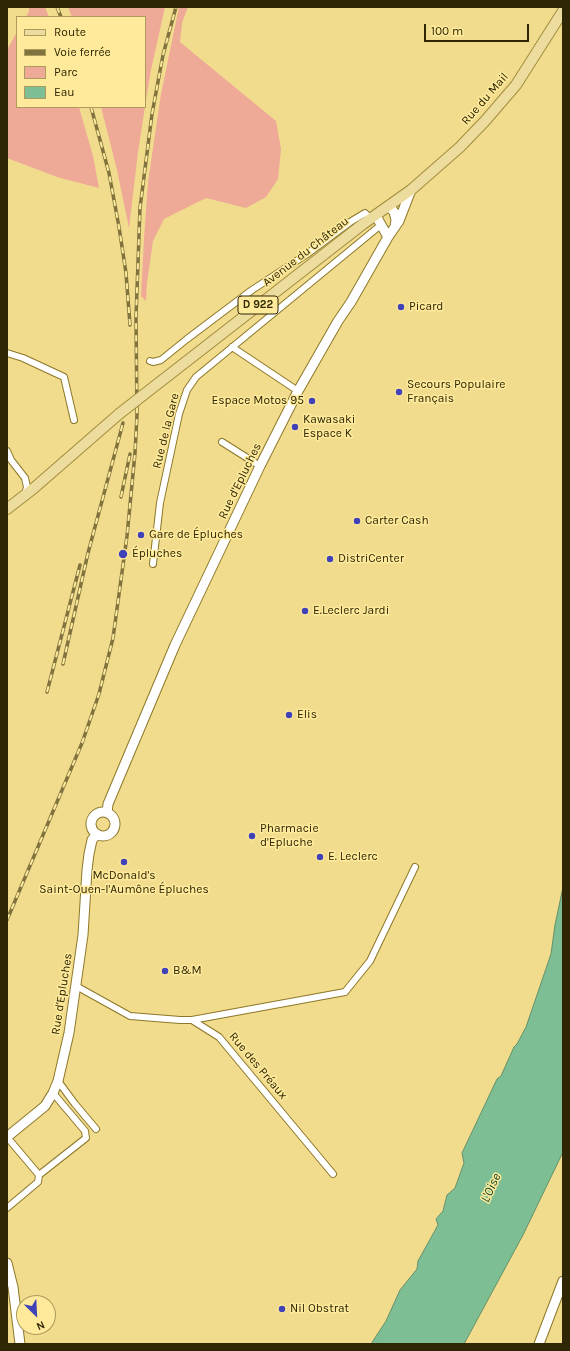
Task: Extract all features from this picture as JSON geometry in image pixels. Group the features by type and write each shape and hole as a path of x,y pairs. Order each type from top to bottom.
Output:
{"main road":[{"name":"Rue du Mail","path":"412,190 460,147 506,97 516,85 542,46 563,11"},
{"name":"Avenue du Château","path":"40,482 119,414 202,348 376,220 389,206 412,190"},
{"name":"D 922","path":"7,509 40,482"}],"street":[{"name":"Rue d'Epluches","path":"107,813 108,804 175,645 260,466 298,391 399,220 412,190"},
{"path":"389,206 394,212 396,220 395,227"},
{"path":"150,361 153,362 161,360 252,290 307,254 364,213 376,220 388,237"},
{"name":"Rue de la Gare","path":"153,564 160,503 179,414 187,390 196,377 376,220"},
{"path":"232,347 298,391"},
{"path":"7,353 23,358 64,377 74,420"},
{"path":"222,442 260,466"},
{"path":"7,452 11,460 25,478 27,487 25,494"},
{"path":"25,478 34,482 40,482"},
{"path":"99,813 107,813 113,818 114,829 108,835 101,836 97,834 94,832 91,825 93,818 99,813"},
{"name":"Rue d'Epluches","path":"7,1137 45,1106 58,1081 66,1050 84,936 89,854 92,840 97,834"},
{"path":"76,986 130,1016 180,1020 192,1020 345,992 370,961 415,867"},
{"name":"Rue des Préaux","path":"192,1020 219,1037 226,1044 333,1174"},
{"path":"58,1081 96,1129"},
{"path":"7,1208 38,1182 39,1175 86,1138 85,1131 53,1093"},
{"path":"7,1137 39,1175"},
{"path":"7,1263 13,1287 20,1344"},
{"path":"539,1344 563,1281"}],"green space":[{"path":"29,7 45,7 49,16 26,16"},
{"path":"68,7 165,7 146,100 146,16 72,16"},
{"path":"179,7 188,7 182,23 180,42 276,121 281,149 278,179 266,197 246,208 206,198 164,219 153,241 146,301 141,296 148,182 161,94"},
{"path":"16,34 16,108 79,108 93,156 99,188 57,177 7,158 7,50"},
{"path":"101,108 145,108 129,228 117,170"}],"water":[{"name":"L'Oise","path":"563,887 563,1152 523,1235 464,1344 371,1344 386,1321 400,1290 417,1269 418,1261 438,1225 436,1219 443,1211 447,1195 455,1188 464,1163 462,1153 497,1079 501,1076 514,1047 526,1027 551,954"}],"railway":[{"path":"57,7 61,16"},
{"path":"7,920 82,743 99,694 113,638 127,536 135,453 137,415 136,317 140,208 152,114 163,55 176,7"},
{"path":"91,108 109,173 119,227 126,273 130,325"},
{"path":"63,664 88,553 123,423"},
{"path":"121,497 130,454"},
{"path":"47,692 80,565"}],"place":[{"name":"Picard","path":"401,307"},
{"name":"Secours Populaire Français","path":"399,392"},
{"name":"Espace Motos 95","path":"312,401"},
{"name":"Kawasaki Espace K","path":"295,427"},
{"name":"Carter Cash","path":"357,521"},
{"name":"Gare de Épluches","path":"141,535"},
{"name":"Épluches","path":"123,554"},
{"name":"DistriCenter","path":"330,559"},
{"name":"E.Leclerc Jardi","path":"305,611"},
{"name":"Elis","path":"289,715"},
{"name":"Pharmacie d'Epluche","path":"252,836"},
{"name":"E. Leclerc","path":"320,857"},
{"name":"McDonald's Saint-Ouen-l'Aumône Épluches","path":"124,862"},
{"name":"B&M","path":"165,971"},
{"name":"Nil Obstrat","path":"282,1309"}]}
